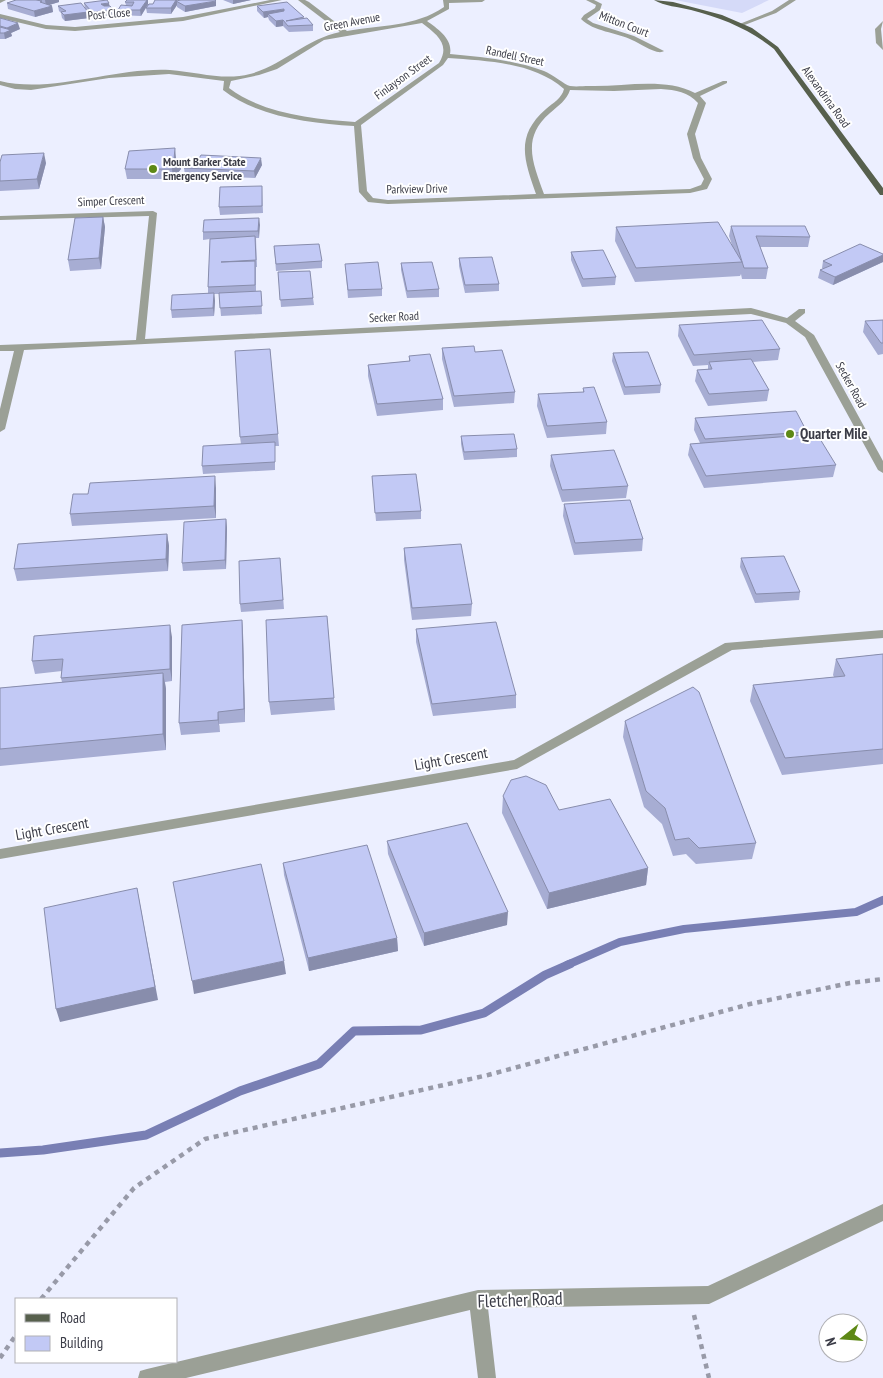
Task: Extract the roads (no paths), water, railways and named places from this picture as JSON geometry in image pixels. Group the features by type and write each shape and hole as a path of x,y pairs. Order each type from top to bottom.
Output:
{"main road":[{"name":"Alexandrina Road","path":"657,0 715,14 763,36 776,48 882,191"}],"street":[{"name":"Post Close","path":"0,16 59,28 183,19 279,0"},
{"path":"301,0 344,33"},
{"path":"447,1 482,0"},
{"name":"Mitton Court","path":"589,0 599,4 598,9 584,19 591,24 632,37 661,52"},
{"path":"740,25 774,12 793,0"},
{"name":"Green Avenue","path":"228,79 252,76 287,60 321,39 344,33 423,21 440,15 447,8 447,1"},
{"path":"183,19 190,28"},
{"name":"Finlayson Street","path":"357,124 426,76 448,56 449,48 444,39 423,21"},
{"path":"883,23 878,29 879,43 883,48"},
{"name":"Randell Street","path":"448,56 518,66 548,74 561,81 567,88"},
{"path":"0,83 14,87 31,88 109,76 169,72 228,79 225,89 230,95 253,104 314,120 357,124"},
{"path":"541,196 530,163 527,144 536,123 562,99 567,93 567,88 665,87 684,90 697,95 725,82"},
{"name":"Parkview Drive","path":"357,124 363,192 370,200 388,202 690,191 704,187 708,179 697,158 691,134 702,104 697,95"},
{"name":"Simper Crescent","path":"0,218 153,212 140,342"},
{"name":"Secker Road","path":"0,348 751,311 789,320 809,335 883,470"},
{"path":"789,320 802,311"},
{"path":"0,429 20,347"},
{"name":"Light Crescent","path":"0,854 517,764 729,646 883,634"},
{"name":"Fletcher Road","path":"147,1378 478,1299 709,1295 883,1212"},
{"path":"478,1299 487,1378"}],"waterway":[{"path":"567,965 620,942 684,929 856,912 883,900"},
{"path":"0,1153 43,1150 146,1135 240,1091 319,1064 354,1031 421,1030 484,1013 545,975 570,964"}],"place":[{"name":"Mount Barker State Emergency Service","path":"153,169"},
{"name":"Quarter Mile","path":"790,434"}]}
